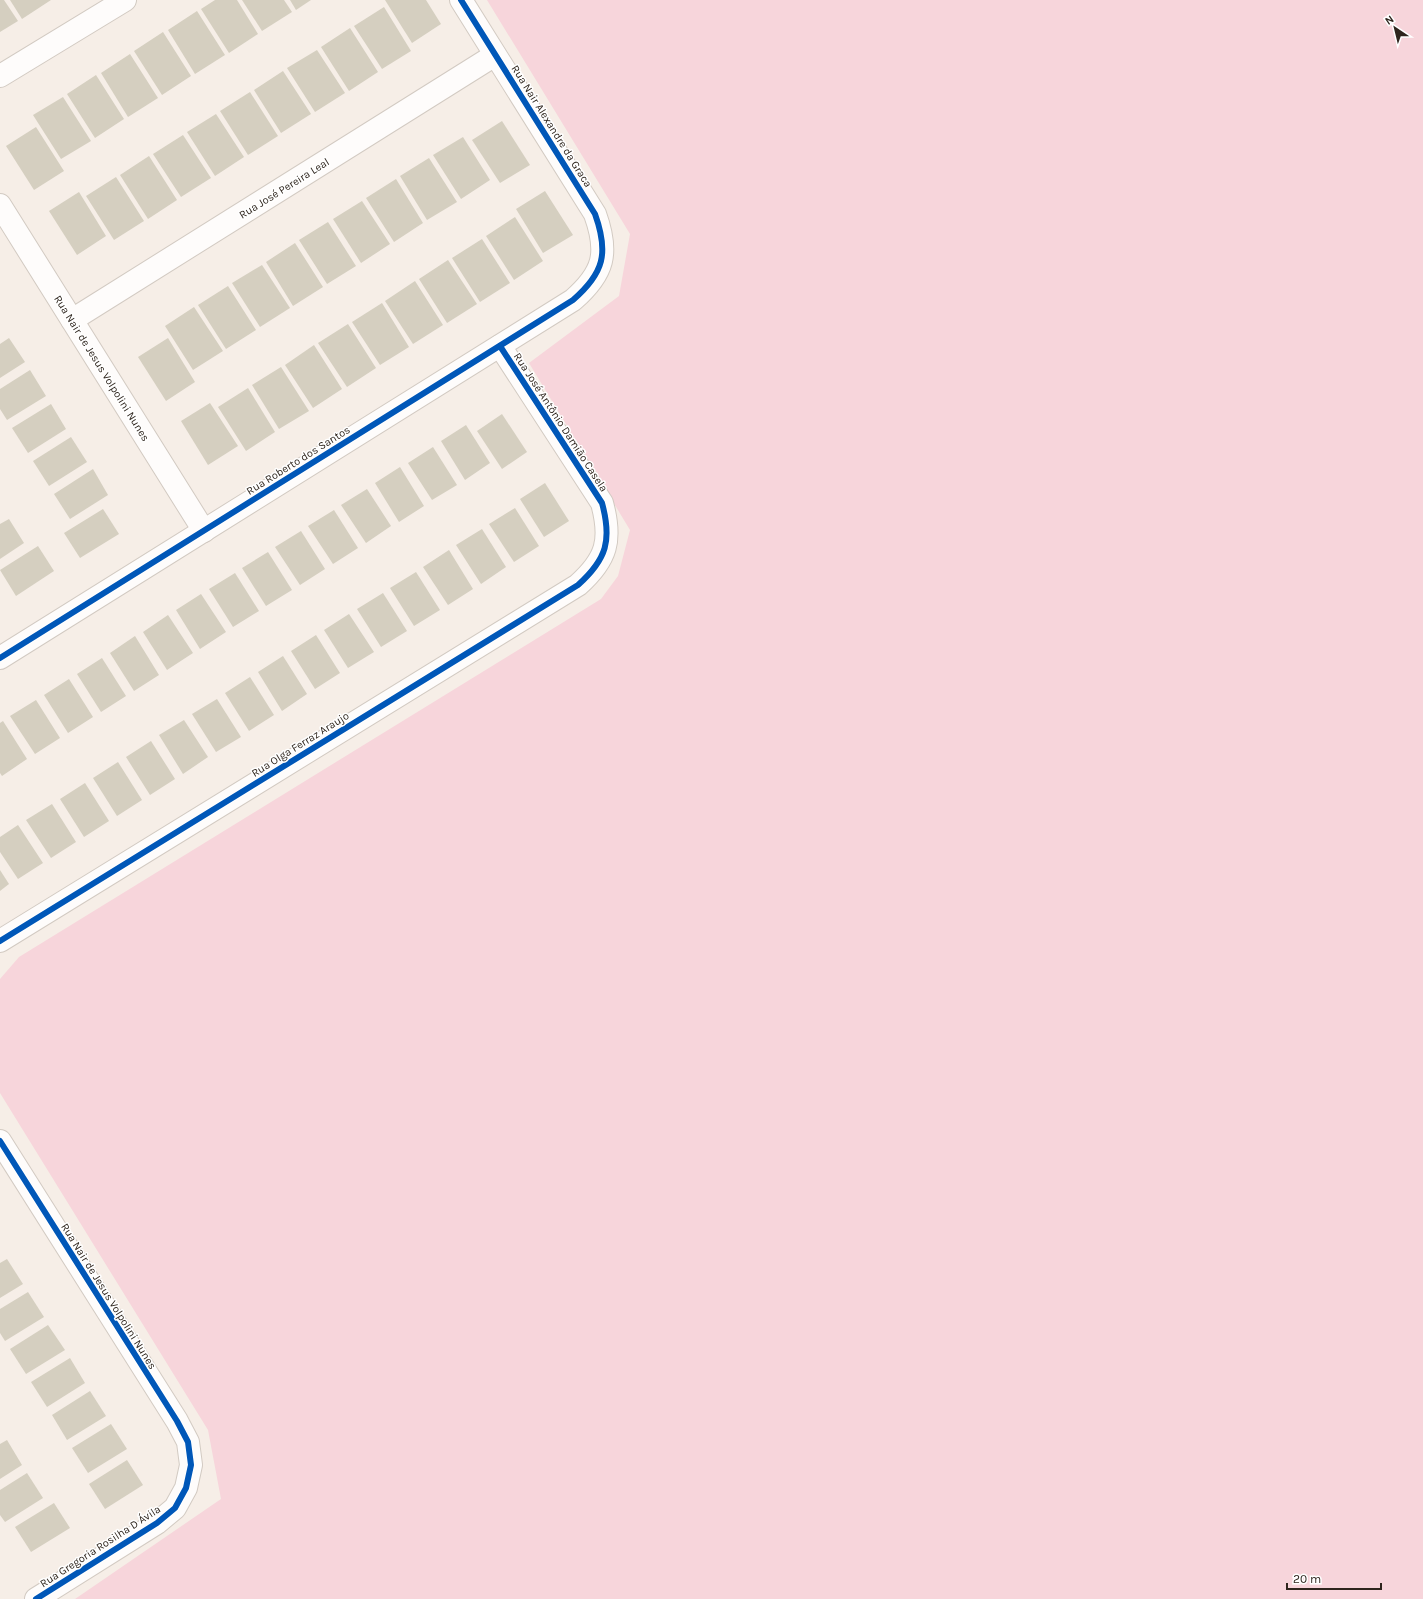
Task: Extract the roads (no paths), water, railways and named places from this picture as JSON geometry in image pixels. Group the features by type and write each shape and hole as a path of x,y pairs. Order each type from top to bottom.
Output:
{"street":[{"path":"0,76 125,0"},
{"name":"Rua Nair Alexandre da Graca","path":"461,0 595,214 602,232 603,252 598,270"},
{"name":"Rua José Pereira Leal","path":"72,320 495,55"},
{"name":"Rua Nair de Jesus Volpolini Nunes","path":"0,205 204,531"},
{"name":"Rua Roberto dos Santos","path":"0,658 573,300 588,287 598,270"},
{"name":"Rua José Antônio Damião Casela","path":"500,346 602,503 607,521 607,539 602,557"},
{"name":"Rua Olga Ferraz Araujo","path":"0,941 578,584 592,572 602,557"},
{"name":"Rua Nair de Jesus Volpolini Nunes","path":"0,1142 177,1421 188,1442 191,1465"},
{"name":"Rua Gregoria Rosilha D Ávila","path":"36,1599 157,1523 175,1508 186,1488 191,1465"}]}
